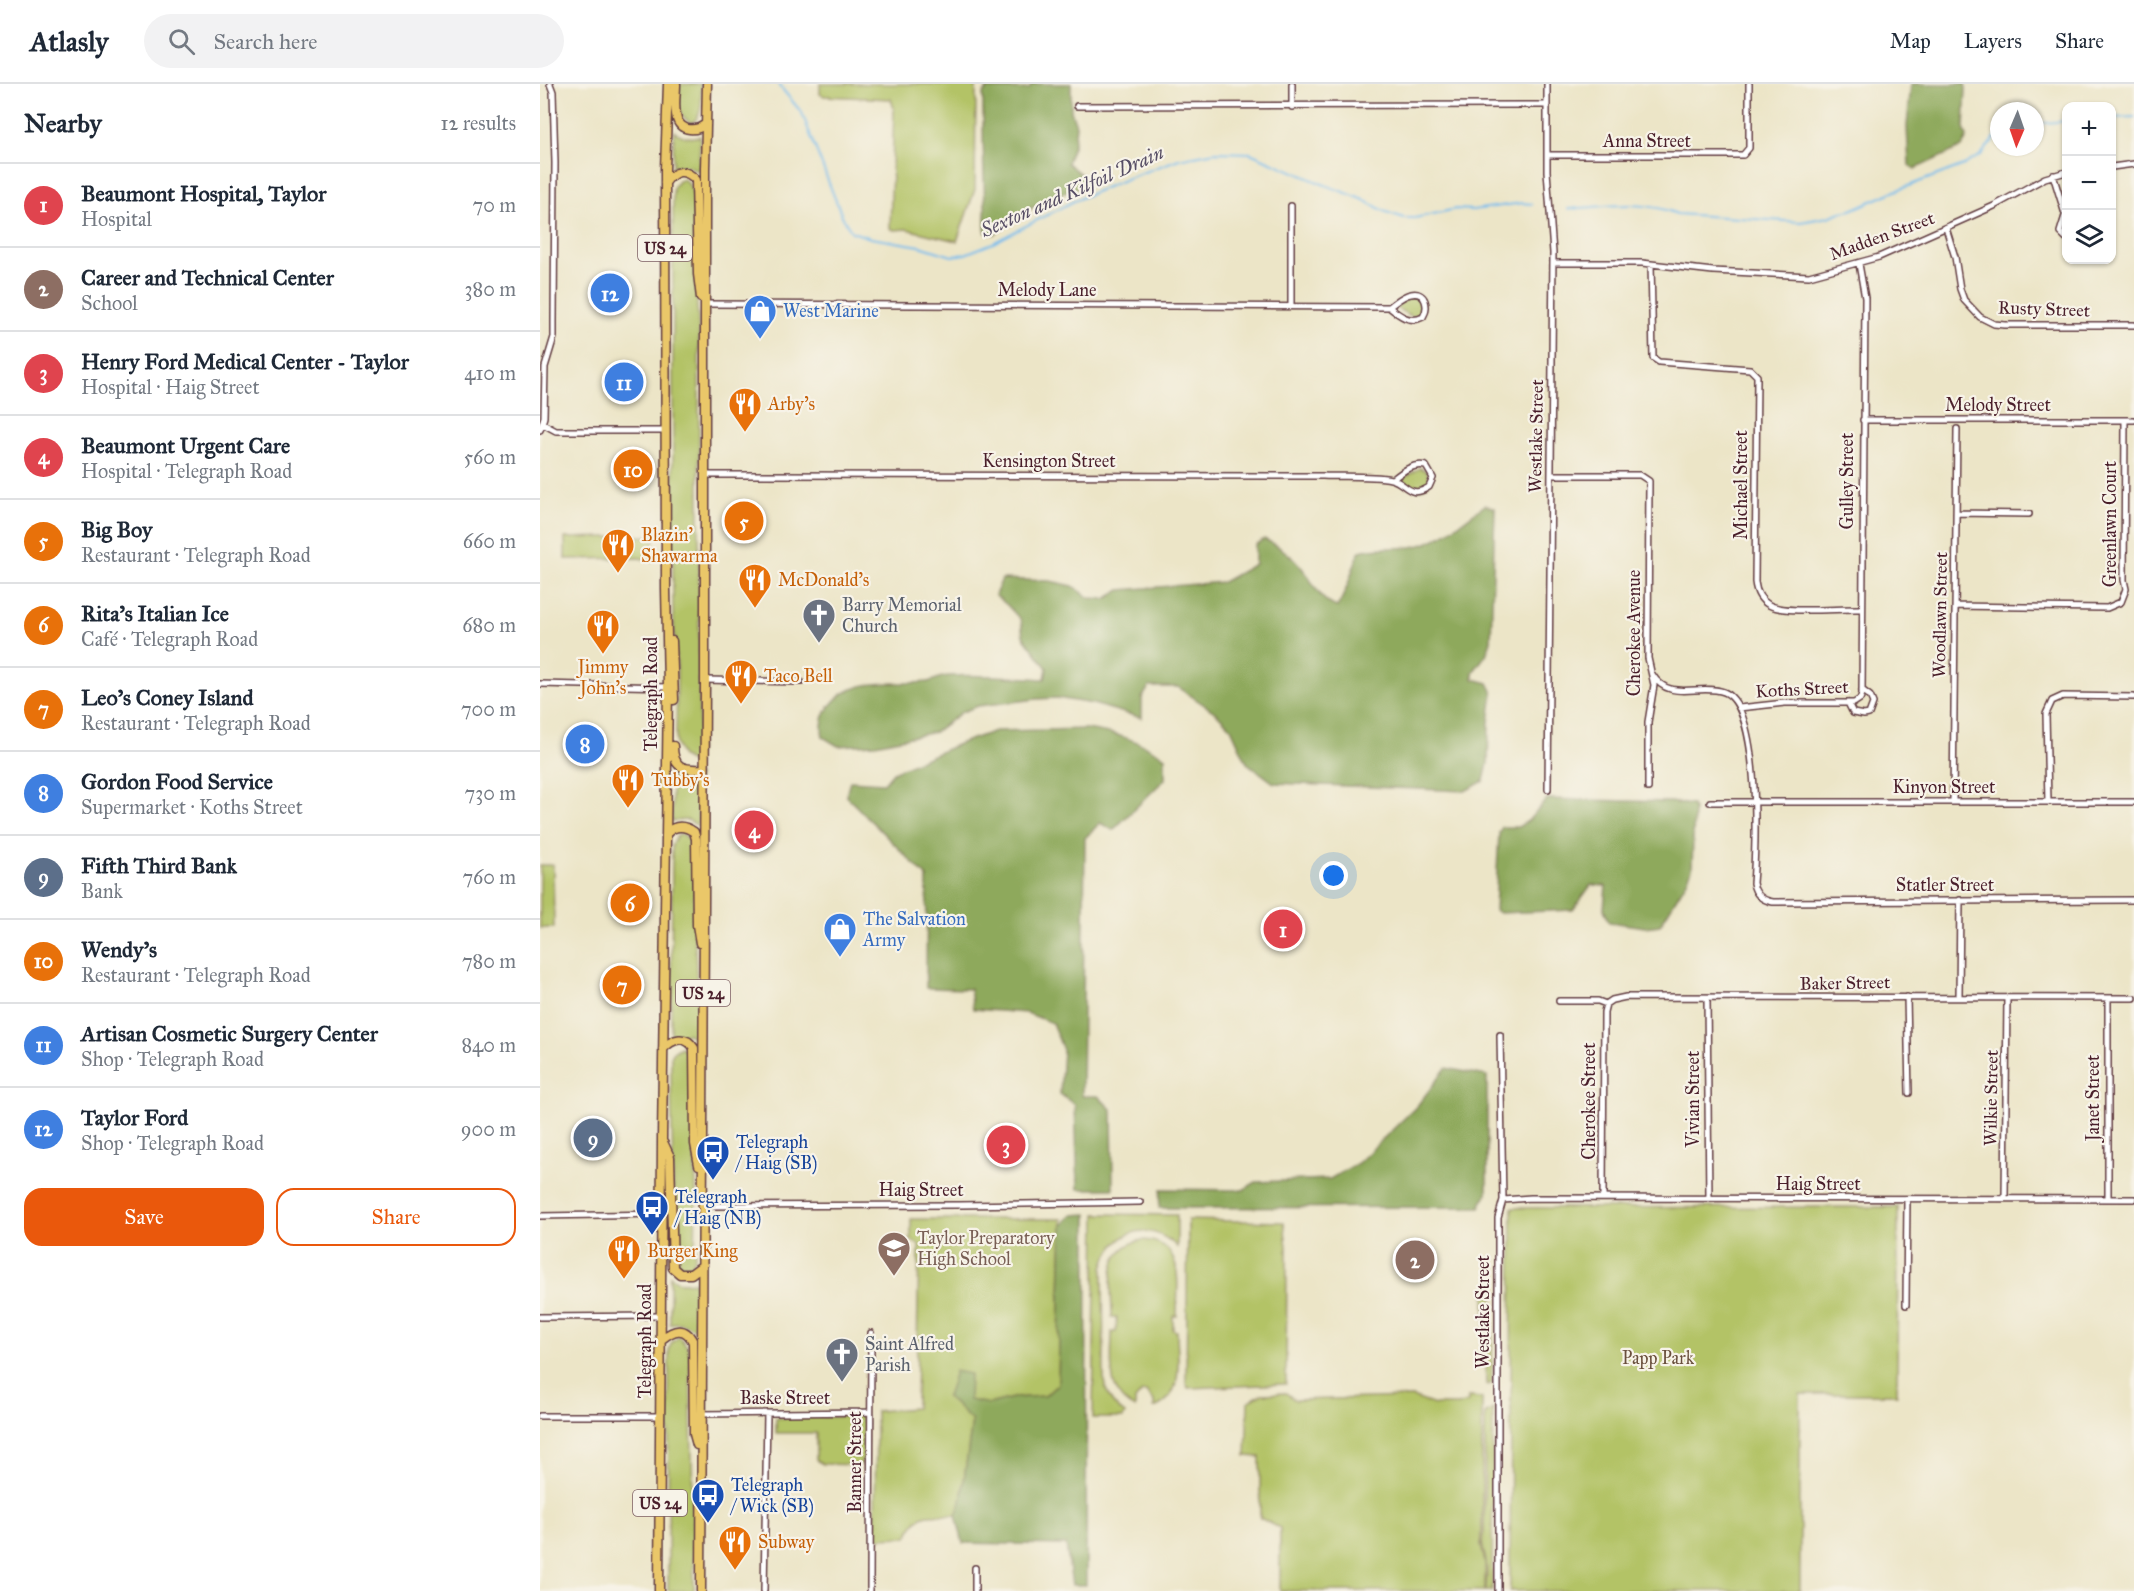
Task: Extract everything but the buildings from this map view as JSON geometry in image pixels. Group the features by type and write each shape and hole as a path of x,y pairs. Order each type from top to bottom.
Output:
{"main road":[{"name":"Telegraph Road","path":"660,1591 662,1138 668,687 665,183 668,84"},
{"path":"676,84 676,116 681,126 686,130 693,130 706,124"},
{"name":"US 24","path":"701,1591 707,84"},
{"path":"665,183 671,175 681,171 696,180 698,274 705,323"},
{"path":"667,624 673,641 674,759 683,768 704,769"},
{"path":"667,833 675,827 684,827 694,832 696,838 697,925 703,954"},
{"path":"663,1049 668,1043 680,1039 689,1041 694,1048 695,1144 703,1191"},
{"path":"662,1138 670,1157 672,1268 680,1274 691,1274 702,1265"},
{"path":"662,1340 672,1331 682,1330 690,1335 693,1342 694,1434 700,1454"}],"street":[{"path":"540,430 543,424 545,367 554,337 555,163 553,92 550,84"},
{"path":"1292,84 1292,107"},
{"name":"Westlake Street","path":"1547,84 1547,156 1553,263 1548,789"},
{"name":"Anna Street","path":"1547,156 1741,156 1749,148 1749,84"},
{"path":"1077,106 1547,105"},
{"path":"2116,166 2134,164"},
{"name":"Madden Street","path":"1553,263 1651,264 1801,277 1816,275 1859,264 1946,228 2053,175 2062,173"},
{"path":"2053,175 2064,210"},
{"path":"1291,207 1291,305"},
{"name":"Rusty Street","path":"1946,228 1955,257 1962,295 1973,312 1986,321 2005,325 2134,325"},
{"name":"Michael Street","path":"1651,264 1651,354 1655,360 1750,369 1757,376 1755,582 1761,598 1768,605 1782,609 1862,609"},
{"name":"Gulley Street","path":"1859,264 1865,298 1862,690 1860,699"},
{"name":"Melody Lane","path":"705,304 1389,306 1410,294 1419,294 1427,303 1426,313 1419,320 1406,319 1389,306"},
{"name":"Melody Street","path":"1863,420 2134,420"},
{"name":"Greenlawn Court","path":"1955,606 2107,608 2121,602 2126,589 2124,580 2125,420"},
{"path":"543,424 556,431 665,431"},
{"name":"Woodlawn Street","path":"1953,802 1957,429"},
{"name":"Kensington Street","path":"705,475 1323,476 1393,479 1408,490 1420,492 1429,488 1433,478 1426,466 1419,464 1393,479"},
{"name":"Cherokee Avenue","path":"1551,475 1640,476 1646,478 1649,485 1648,658 1653,685 1648,722 1648,788"},
{"path":"1956,513 2029,514"},
{"name":"Koths Street","path":"1652,674 1659,685 1671,689 1723,692 1732,698 1739,708 1785,703 1854,703 1860,699"},
{"path":"705,680 801,681"},
{"path":"540,684 668,687"},
{"path":"1848,703 1853,713 1869,714 1873,703 1870,696 1862,690"},
{"path":"2048,802 2046,714 2052,701 2063,696 2134,697"},
{"path":"1739,708 1752,754 1754,802"},
{"name":"Kinyon Street","path":"1710,802 2134,802"},
{"name":"Statler Street","path":"1754,802 1753,883 1764,900 1773,902 2134,900"},
{"path":"1959,997 1960,900"},
{"name":"Baker Street","path":"1559,1001 1598,1001 1606,1004 1626,997 2134,998"},
{"path":"1908,997 1909,1093"},
{"name":"Vivian Street","path":"1707,998 1708,1199"},
{"name":"Wilkie Street","path":"2005,1198 2007,998"},
{"name":"Janet Street","path":"2108,998 2108,1199"},
{"name":"Cherokee Street","path":"1604,1198 1604,1012 1606,1004"},
{"name":"Westlake Street","path":"1498,1591 1498,1218 1503,1200 1500,1035"},
{"name":"Haig Street","path":"1503,1200 1531,1198 2134,1199"},
{"path":"1906,1305 1907,1199"},
{"name":"Haig Street","path":"703,1206 1140,1202"},
{"path":"540,1216 662,1214"},
{"path":"540,1317 661,1316"},
{"name":"Banner Street","path":"870,1591 871,1333"},
{"name":"Baske Street","path":"700,1414 870,1412"},
{"path":"764,1591 767,1413"},
{"path":"540,1416 661,1416"},
{"path":"975,1568 975,1591"}],"green space":[{"path":"678,84 701,84 700,112 691,123 680,111"},
{"path":"820,84 976,84 975,189 957,241 906,229 890,228 894,109 891,99 824,96 820,94"},
{"path":"1032,84 1071,84 1071,111 1076,125 1074,143 1067,163 1083,176 1082,186 1026,211 995,234 986,233 983,94 987,89 1029,89"},
{"path":"1911,84 1965,84 1966,88 1964,128 1967,137 1962,147 1915,169 1909,165 1907,126"},
{"path":"674,131 686,137 700,136 699,172 687,166 673,167"},
{"path":"683,179 693,193 699,334 699,751 691,762 682,757 676,744 677,669 673,611 673,188 678,181"},
{"path":"1411,297 1423,302 1421,312 1413,317 1394,307"},
{"path":"1420,468 1427,471 1430,481 1427,486 1419,490 1412,488 1401,479"},
{"path":"1485,505 1495,508 1491,641 1486,655 1473,672 1473,679 1488,683 1493,693 1489,722 1488,763 1484,781 1465,791 1274,783 1247,763 1231,728 1216,713 1178,687 1149,687 1142,698 1142,718 1093,704 1057,698 1037,699 978,706 962,712 935,732 875,744 838,746 823,737 823,722 829,707 838,697 861,686 927,682 946,676 961,675 1045,679 1047,668 1023,636 1021,620 995,595 1002,579 1050,581 1073,586 1090,598 1106,599 1120,590 1223,582 1255,564 1255,545 1264,539 1294,559 1321,596 1337,607 1360,551 1375,548 1405,548 1430,542"},
{"path":"654,536 653,561 639,558 565,559 565,538"},
{"path":"1086,729 1127,738 1165,757 1165,779 1113,830 1100,823 1085,838 1082,1096 1098,1096 1112,1110 1113,1189 1078,1189 1075,1105 1060,1094 1063,1050 1052,1023 1027,1013 973,1009 970,989 926,988 927,877 846,796 850,781 884,783 893,772 995,731"},
{"path":"672,770 684,777 698,775 698,826 688,820 672,821"},
{"path":"1547,799 1670,802 1692,805 1694,809 1692,869 1660,925 1645,927 1609,922 1604,909 1606,886 1591,885 1573,910 1499,913 1495,910 1499,833 1502,827 1518,827 1528,821"},
{"path":"683,834 688,839 694,853 697,1039 688,1034 671,1035 672,845 677,836"},
{"path":"540,865 553,865 554,928 540,928"},
{"path":"681,1047 691,1061 696,1190 695,1258 691,1266 686,1268 680,1264 675,1253 672,1130 671,1057 673,1052"},
{"path":"1446,1068 1487,1076 1487,1193 1480,1207 1159,1208 1161,1189 1243,1190 1256,1182 1330,1179 1358,1163 1417,1106"},
{"name":"Papp Park","path":"1898,1207 1897,1394 1800,1394 1800,1591 1510,1591 1512,1208"},
{"path":"1087,1214 1086,1585 1072,1585 1066,1545 963,1543 956,1515 961,1502 972,1421 947,1397 955,1371 970,1374 969,1400 989,1404 1013,1398 1045,1396 1058,1384 1062,1225 1072,1215"},
{"path":"1096,1214 1177,1215 1177,1247 1155,1233 1144,1231 1133,1233 1123,1237 1115,1245 1103,1268 1104,1381 1111,1400 1125,1414 1123,1418 1093,1418"},
{"path":"911,1219 1062,1219 1058,1384 1045,1396 1013,1398 989,1404 947,1397 972,1421 961,1502 956,1515 932,1515 921,1518 911,1528 907,1537 875,1538 876,1411 916,1408 919,1245 911,1240"},
{"path":"1188,1220 1284,1222 1287,1247 1286,1384 1188,1388 1186,1382"},
{"path":"1142,1240 1156,1242 1166,1248 1172,1256 1178,1279 1177,1316 1173,1316 1173,1330 1177,1331 1178,1375 1171,1395 1154,1408 1154,1401 1146,1392 1142,1392 1135,1400 1135,1408 1125,1402 1115,1385 1111,1365 1112,1332 1116,1332 1117,1318 1112,1317 1112,1270 1121,1251 1130,1244"},
{"path":"670,1276 681,1283 695,1282 695,1330 683,1324 670,1324"},
{"path":"1485,1296 1493,1297 1492,1383 1488,1385 1486,1384"},
{"path":"679,1337 687,1346 690,1355 694,1591 668,1591 669,1349 672,1342"},
{"path":"1286,1393 1295,1400 1412,1397 1435,1405 1458,1405 1468,1402 1468,1397 1482,1398 1481,1540 1485,1565 1485,1591 1280,1591 1280,1528 1260,1518 1260,1457 1246,1456 1248,1402 1262,1394"},
{"path":"1493,1409 1492,1591 1486,1591 1487,1564 1482,1543 1485,1414"},
{"path":"862,1416 862,1421 866,1421 866,1458 863,1464 861,1460 861,1465 823,1464 816,1460 816,1433 776,1433 776,1418"}],"waterway":[{"name":"Sexton and Kilfoil Drain","path":"778,84 802,113 843,218 852,232 871,238 920,246 952,256 965,254 993,243 1076,200 1131,177 1179,159 1215,152 1250,153 1404,218 1415,218 1456,209 1473,210 1522,203 1532,204"},
{"name":"Sexton and Kilfoil Drain","path":"2116,118 2134,117"},
{"name":"Sexton and Kilfoil Drain","path":"2044,123 2062,121"},
{"name":"Sexton and Kilfoil Drain","path":"1568,209 1637,205 1664,209 1677,214 1801,222 1851,210 1964,165 1981,155 1990,144"}],"place":[{"name":"Taylor Ford","path":"610,293"},
{"name":"West Marine","path":"760,340"},
{"name":"Artisan Cosmetic Surgery Center","path":"624,382"},
{"name":"Arby's","path":"745,433"},
{"name":"Wendy's","path":"633,469"},
{"name":"Big Boy","path":"744,521"},
{"name":"Blazin' Shawarma","path":"618,574"},
{"name":"McDonald's","path":"755,609"},
{"name":"Barry Memorial Church","path":"819,644"},
{"name":"Jimmy John's","path":"603,655"},
{"name":"Taco Bell","path":"741,705"},
{"name":"Gordon Food Service","path":"585,744"},
{"name":"Tubby's","path":"628,809"},
{"name":"Beaumont Urgent Care","path":"754,830"},
{"name":"Rita's Italian Ice","path":"630,903"},
{"name":"Beaumont Hospital, Taylor","path":"1283,929"},
{"name":"The Salvation Army","path":"840,958"},
{"name":"Leo's Coney Island","path":"622,985"},
{"name":"Fifth Third Bank","path":"593,1138"},
{"name":"Henry Ford Medical Center - Taylor","path":"1006,1145"},
{"name":"Telegraph / Haig (SB)","path":"713,1181"},
{"name":"Telegraph / Haig (NB)","path":"652,1236"},
{"name":"Career and Technical Center","path":"1415,1260"},
{"name":"Taylor Preparatory High School","path":"894,1277"},
{"name":"Burger King","path":"624,1280"},
{"name":"Saint Alfred Parish","path":"842,1383"},
{"name":"Telegraph / Wick (SB)","path":"708,1524"},
{"name":"Subway","path":"735,1571"}]}
